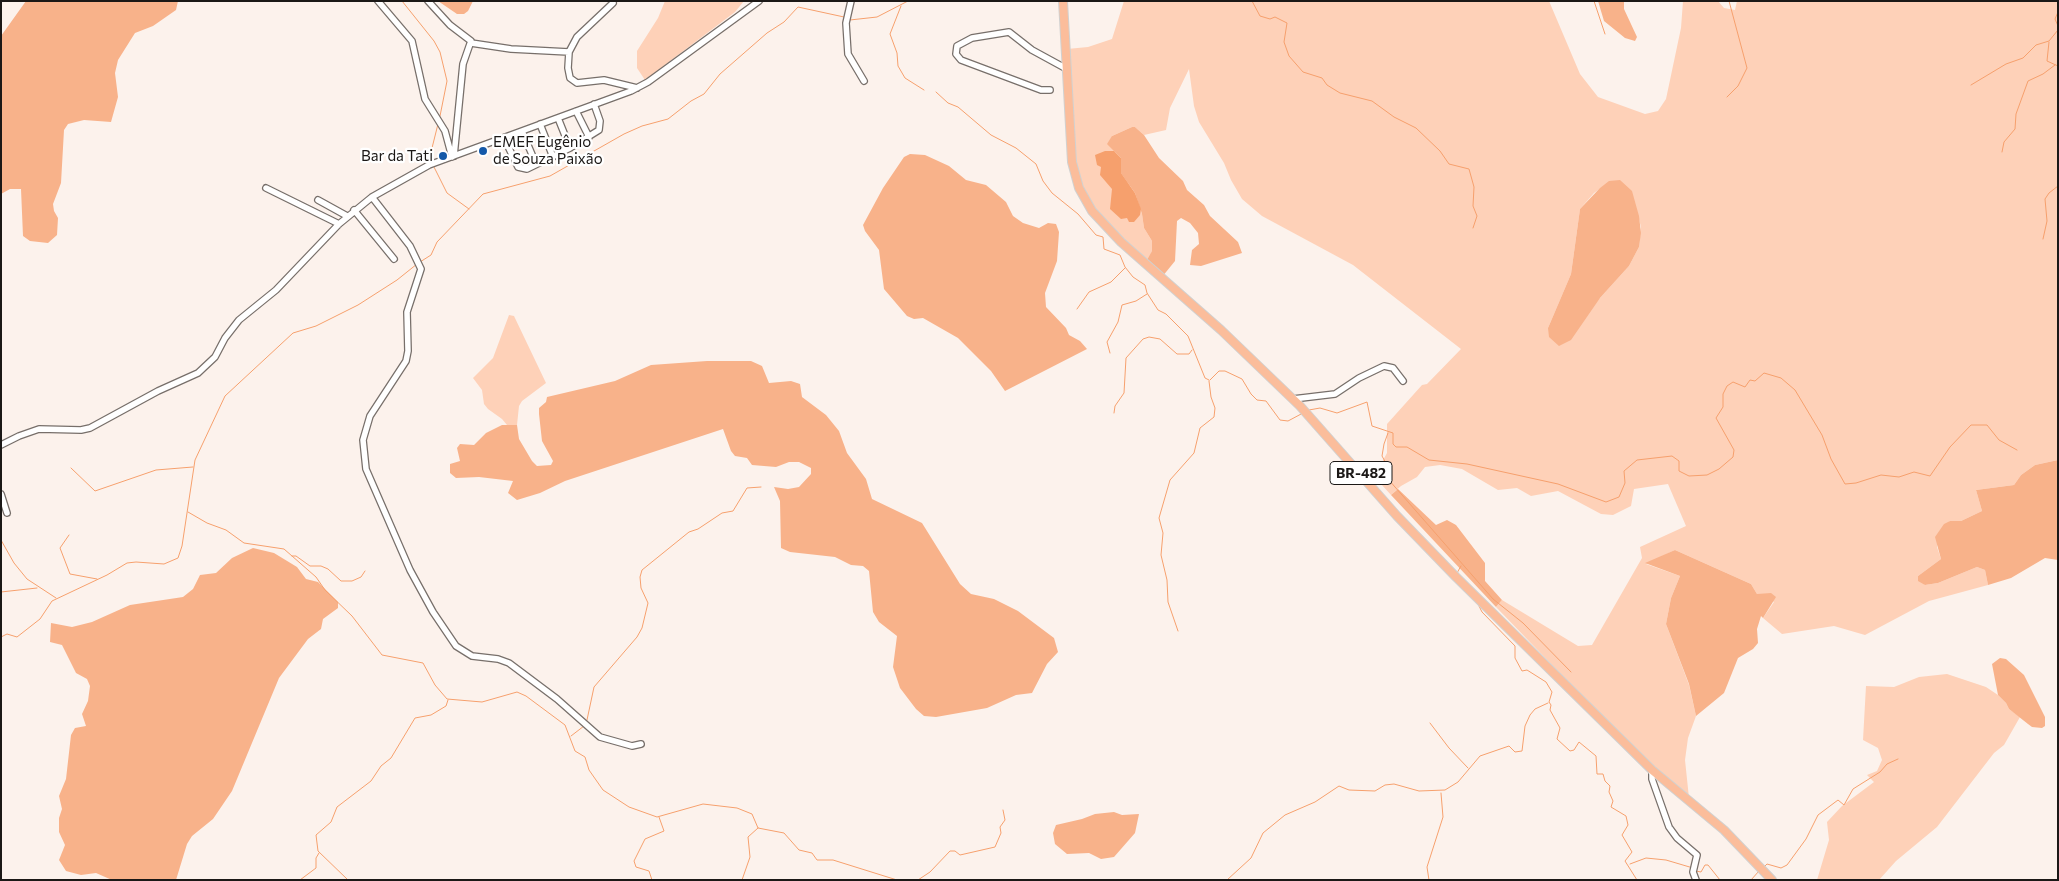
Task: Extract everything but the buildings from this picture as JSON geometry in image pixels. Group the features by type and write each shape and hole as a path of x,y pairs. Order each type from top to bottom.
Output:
{"highway":[{"name":"BR-482","path":"1062,1 1072,162 1079,188 1087,204 1111,233 1221,330 1327,434 1397,516 1456,577 1652,770 1724,830 1772,880"}],"street":[{"path":"378,1 412,41 425,99 445,131 453,156"},
{"path":"428,1 471,43 511,49 569,52"},
{"path":"1,451 2,445 39,429 81,430 90,428 158,390 198,373 215,357 225,338 239,320 276,290 347,216 372,197 409,175 453,156 637,88 665,72 759,1"},
{"path":"851,1 846,23 848,54 864,81"},
{"path":"613,3 577,37 569,52 568,68 573,81 583,83 604,80 637,88"},
{"path":"1050,90 1042,90 961,60 956,54 957,46 972,38 1010,32 1032,50 1065,68"},
{"path":"453,156 463,64 471,43"},
{"path":"504,138 518,167 527,169 570,148 599,130 601,124 594,104"},
{"path":"576,111 589,137"},
{"path":"558,118 570,148"},
{"path":"540,124 553,157"},
{"path":"522,131 536,164"},
{"path":"266,188 339,224"},
{"path":"372,197 419,262 419,276 407,312 408,350 406,362 370,416 363,440 366,469 410,570 433,612 456,646 472,656 498,659 509,663 569,708 600,737 632,746 641,744"},
{"path":"318,200 347,216"},
{"path":"354,210 394,259"},
{"path":"1293,400 1335,394 1359,378 1384,366 1393,368 1403,381"},
{"path":"1,494 7,513"},
{"path":"1652,770 1652,779 1665,818 1677,838 1696,853 1694,868 1696,880"}],"shaded area":[{"path":"26,1 178,1 176,10 153,26 135,33 118,60 115,73 118,97 111,122 84,120 68,124 64,130 61,183 53,204 58,218 57,235 48,243 30,241 23,236 21,189 10,189 1,194 1,36"},
{"path":"438,1 473,1 468,11 464,14 457,14"},
{"path":"665,1 744,1 735,12 645,80 637,68 637,51 658,18"},
{"path":"1124,1 1549,1 1580,74 1598,97 1645,114 1658,111 1666,99 1681,28 1683,1 1718,1 1724,8 1735,10 1737,1 2058,1 2058,460 2035,465 2021,475 2014,485 1976,490 1982,511 1961,521 1950,521 1940,531 1937,547 1941,559 1918,576 1925,585 1938,583 1977,567 1985,570 1988,585 1929,601 1865,635 1834,626 1782,634 1763,618 1774,602 1757,594 1751,584 1675,550 1646,564 1680,576 1671,598 1666,624 1689,685 1696,716 1688,738 1685,760 1689,798 1638,754 1496,607 1502,600 1578,646 1592,645 1642,558 1640,547 1686,526 1668,484 1634,489 1631,506 1613,515 1601,514 1558,491 1531,496 1517,488 1498,490 1462,469 1440,465 1425,467 1417,477 1401,486 1391,495 1372,474 1381,464 1387,453 1387,424 1422,385 1427,384 1461,349 1353,265 1262,216 1242,199 1224,163 1199,122 1194,106 1189,69 1170,108 1166,130 1144,135 1135,127 1132,127 1112,136 1115,152 1142,214 1144,228 1152,241 1150,259 1146,262 1100,217 1082,188 1074,159 1067,49 1088,47 1112,39","holes":["1605,185 1636,208 1641,227 1639,247 1629,266 1600,298 1548,328 1571,274 1580,209 1594,193"]},
{"path":"1598,1 1624,1 1624,9 1637,37 1635,41 1625,38 1604,21"},
{"path":"1135,127 1144,135 1159,158 1183,181 1187,190 1204,205 1210,216 1238,242 1242,253 1201,266 1190,265 1192,250 1199,244 1198,233 1190,223 1181,218 1177,221 1175,261 1162,277 1146,262 1152,251 1152,241 1144,228 1142,214 1135,193 1121,173 1121,158 1107,144 1112,136"},
{"path":"1105,151 1114,151 1121,158 1121,173 1135,193 1141,209 1140,215 1134,222 1129,222 1127,218 1121,219 1110,209 1112,189 1100,175 1101,167 1097,165 1095,155"},
{"path":"910,154 925,155 949,166 966,180 986,185 1006,202 1013,216 1023,223 1039,228 1048,223 1056,224 1059,232 1057,261 1045,293 1046,307 1066,328 1069,335 1080,341 1087,349 1005,391 991,371 958,338 923,318 914,319 907,316 884,289 879,250 865,231 863,225 883,188 904,157"},
{"path":"1620,180 1632,191 1639,216 1641,233 1639,247 1629,266 1600,298 1571,340 1559,346 1549,337 1548,328 1571,274 1580,209 1609,181"},
{"path":"509,315 514,316 546,383 522,401 519,406 517,425 507,425 488,409 484,404 482,390 473,378 493,358"},
{"path":"707,361 751,361 762,366 769,383 791,381 800,384 802,397 826,415 839,431 847,453 866,479 872,499 922,523 960,584 971,594 994,599 1018,611 1054,638 1058,652 1047,664 1032,693 1016,695 987,708 936,717 924,716 916,709 900,688 893,667 897,636 879,622 873,612 869,571 863,566 851,565 835,557 790,552 781,548 780,501 774,487 788,489 799,487 811,474 811,468 799,462 789,462 776,467 752,465 747,458 735,456 731,451 723,429 565,481 540,493 517,500 508,493 513,481 479,477 456,478 450,473 450,464 460,461 457,448 460,444 474,445 486,433 502,425 517,425 519,439 537,466 551,465 553,461 542,441 539,414 539,408 546,402 547,397 615,381 651,365"},
{"path":"2058,460 2058,560 2045,558 2011,578 1988,585 1985,570 1977,567 1938,583 1925,585 1918,581 1918,576 1941,559 1935,537 1944,524 1950,521 1961,521 1982,511 1976,490 2014,485 2021,475 2035,465"},
{"path":"1398,489 1436,525 1447,520 1456,525 1485,563 1485,581 1502,600 1496,607 1391,495"},
{"path":"253,548 274,553 297,567 306,579 318,582 338,602 338,608 323,619 321,629 308,639 279,678 232,791 213,819 192,836 187,844 176,880 112,880 96,873 81,875 66,871 59,860 65,845 59,832 59,818 62,809 59,796 66,779 71,735 75,728 86,726 82,714 88,701 90,686 87,679 76,673 62,645 50,642 51,623 72,627 92,622 130,605 183,597 193,589 200,575 216,573 232,558"},
{"path":"1675,550 1751,584 1757,594 1771,593 1776,597 1763,618 1761,616 1757,629 1758,643 1753,649 1738,658 1724,693 1696,716 1689,684 1666,624 1671,598 1680,576 1645,563"},
{"path":"2000,658 2006,659 2024,675 2045,717 2045,726 2042,728 2032,727 2009,709 1998,695 1992,664"},
{"path":"1947,674 1986,687 1998,695 2009,709 2020,717 2004,745 1994,753 1937,827 1896,861 1879,880 1817,880 1829,840 1827,822 1842,806 1874,782 1867,775 1877,771 1882,760 1878,748 1863,740 1866,686 1894,687 1919,677"},
{"path":"1114,812 1122,815 1139,814 1135,833 1114,857 1101,859 1089,853 1067,854 1055,844 1053,833 1056,825 1095,814"}],"waterway":[{"path":"402,1 434,41 440,52 447,81 440,116"},
{"path":"850,20 877,17 908,1"},
{"path":"1252,1 1260,16 1270,19 1275,17 1287,23 1284,42 1289,56 1303,72 1322,78 1327,85 1340,93 1372,101 1394,117 1416,128 1440,151 1449,164 1469,169 1474,187 1473,206 1477,216 1473,228"},
{"path":"1594,1 1605,34"},
{"path":"1727,97 1738,86 1747,68 1729,1"},
{"path":"901,6 890,34 897,53 898,66 905,78 924,90"},
{"path":"420,262 431,255 437,242 483,194 550,176 624,134 642,126 668,119 691,101 704,94 720,74 767,33 784,22 798,7 844,17"},
{"path":"2058,12 2055,19 2058,26"},
{"path":"1971,85 2006,64 2023,58 2036,45 2049,41 2058,30"},
{"path":"2049,42 2047,61 2058,66"},
{"path":"2002,152 2004,142 2015,129 2016,114 2028,81 2043,74 2055,65"},
{"path":"936,92 948,103 958,107 991,135 1016,148 1036,164 1043,181 1052,193 1078,214 1096,235 1103,237 1104,249 1120,255 1125,267 1133,277 1145,285 1147,293 1158,310 1166,314 1188,336 1205,378 1209,380"},
{"path":"433,161 432,148 438,124"},
{"path":"434,167 447,193 469,209"},
{"path":"2043,239 2047,221 2045,199 2058,186"},
{"path":"1,637 7,634 17,637 40,619 52,601 107,575 127,563 164,564 178,558 182,546 195,460 225,396 293,333 316,326 358,305 397,280 417,264"},
{"path":"1077,309 1089,292 1111,282 1125,268"},
{"path":"1110,353 1107,342 1118,322 1122,305 1136,301 1147,294"},
{"path":"1114,413 1115,406 1124,393 1126,358 1143,339 1149,337 1160,339 1177,354 1189,354 1192,350"},
{"path":"1210,380 1219,371 1225,371 1242,379 1251,394 1257,400 1266,401 1280,420 1288,421 1303,413"},
{"path":"1309,410 1320,408 1337,413 1367,402 1372,426 1393,433 1393,444 1396,447 1407,447 1429,460 1467,464 1558,484 1606,502 1619,497 1625,483 1624,471 1637,460 1672,456 1679,461 1679,471 1689,476 1707,475 1719,469 1733,457 1734,450 1716,418 1723,407 1723,394 1727,386 1733,382 1745,387 1750,380 1755,381 1764,373 1781,378 1795,390 1822,435 1831,459 1845,484 1856,483 1881,475 1899,477 1914,472 1930,476 1950,447 1971,425 1987,425 1999,440 2017,450"},
{"path":"1178,631 1168,602 1167,580 1161,555 1163,533 1159,518 1170,480 1194,453 1200,428 1214,417 1215,408 1211,397 1209,381"},
{"path":"1388,433 1382,456 1387,465 1385,473 1388,479 1493,599 1523,623 1571,672"},
{"path":"71,468 95,491 156,470 193,467"},
{"path":"587,720 594,687 637,637 642,628 648,603 641,588 640,577 642,570 689,532 698,529 722,513 733,511 747,488 761,487"},
{"path":"188,512 207,523 226,530 244,543 284,549 316,577 325,590 352,616 382,655 423,663 435,685 447,699 482,702 517,692 526,696 565,725 575,751 585,757 589,770 603,790 629,807 657,817 703,804 737,808 752,814 758,828 784,833 799,850 812,853 817,860 833,860 897,880"},
{"path":"69,535 60,548 70,574 97,579"},
{"path":"1,540 14,563 27,579 56,598"},
{"path":"292,556 296,556 310,566 321,566 328,569 341,581 352,581 361,577 365,571"},
{"path":"1457,573 1461,566"},
{"path":"1,592 37,588"},
{"path":"1477,602 1482,612 1515,646 1515,658 1522,671 1527,670 1546,682 1552,692 1549,702 1551,705 1550,710 1560,728 1557,739 1570,751 1574,750 1579,742 1596,756 1597,774 1603,774 1605,781 1610,786 1609,792 1613,801 1611,807 1626,816 1628,825 1622,835 1632,852 1625,861 1637,880"},
{"path":"348,880 318,851 316,835 331,822 337,807 371,781 381,766 391,758 415,718 431,715 446,706 448,700"},
{"path":"1227,880 1251,858 1263,833 1285,815 1315,802 1339,786 1349,790 1375,791 1385,785 1394,784 1419,791 1445,790 1458,782 1480,756 1509,746 1515,752 1522,751 1525,726 1530,715 1535,709 1548,703"},
{"path":"1430,723 1449,748 1468,768"},
{"path":"571,736 584,726"},
{"path":"1765,866 1767,864 1781,868 1787,865 1806,839 1818,815 1838,800 1844,805 1853,789 1880,772 1887,764 1898,759"},
{"path":"1429,880 1427,867 1443,817 1441,793"},
{"path":"918,880 930,872 950,851 955,851 960,855 995,847 1001,833 1000,827 1005,820 1003,810"},
{"path":"652,880 649,871 636,867 634,861 645,839 664,831 659,817"},
{"path":"742,880 750,857 748,837 758,828"},
{"path":"300,880 316,868 316,858 319,853"},
{"path":"1630,864 1646,858 1666,860 1693,868"},
{"path":"1696,871 1701,872 1705,865 1708,865 1720,880"},
{"path":"1751,880 1759,871"}],"place":[{"name":"EMEF Eugênio de Souza Paixão","path":"483,151"},
{"name":"Bar da Tati","path":"443,156"}]}
